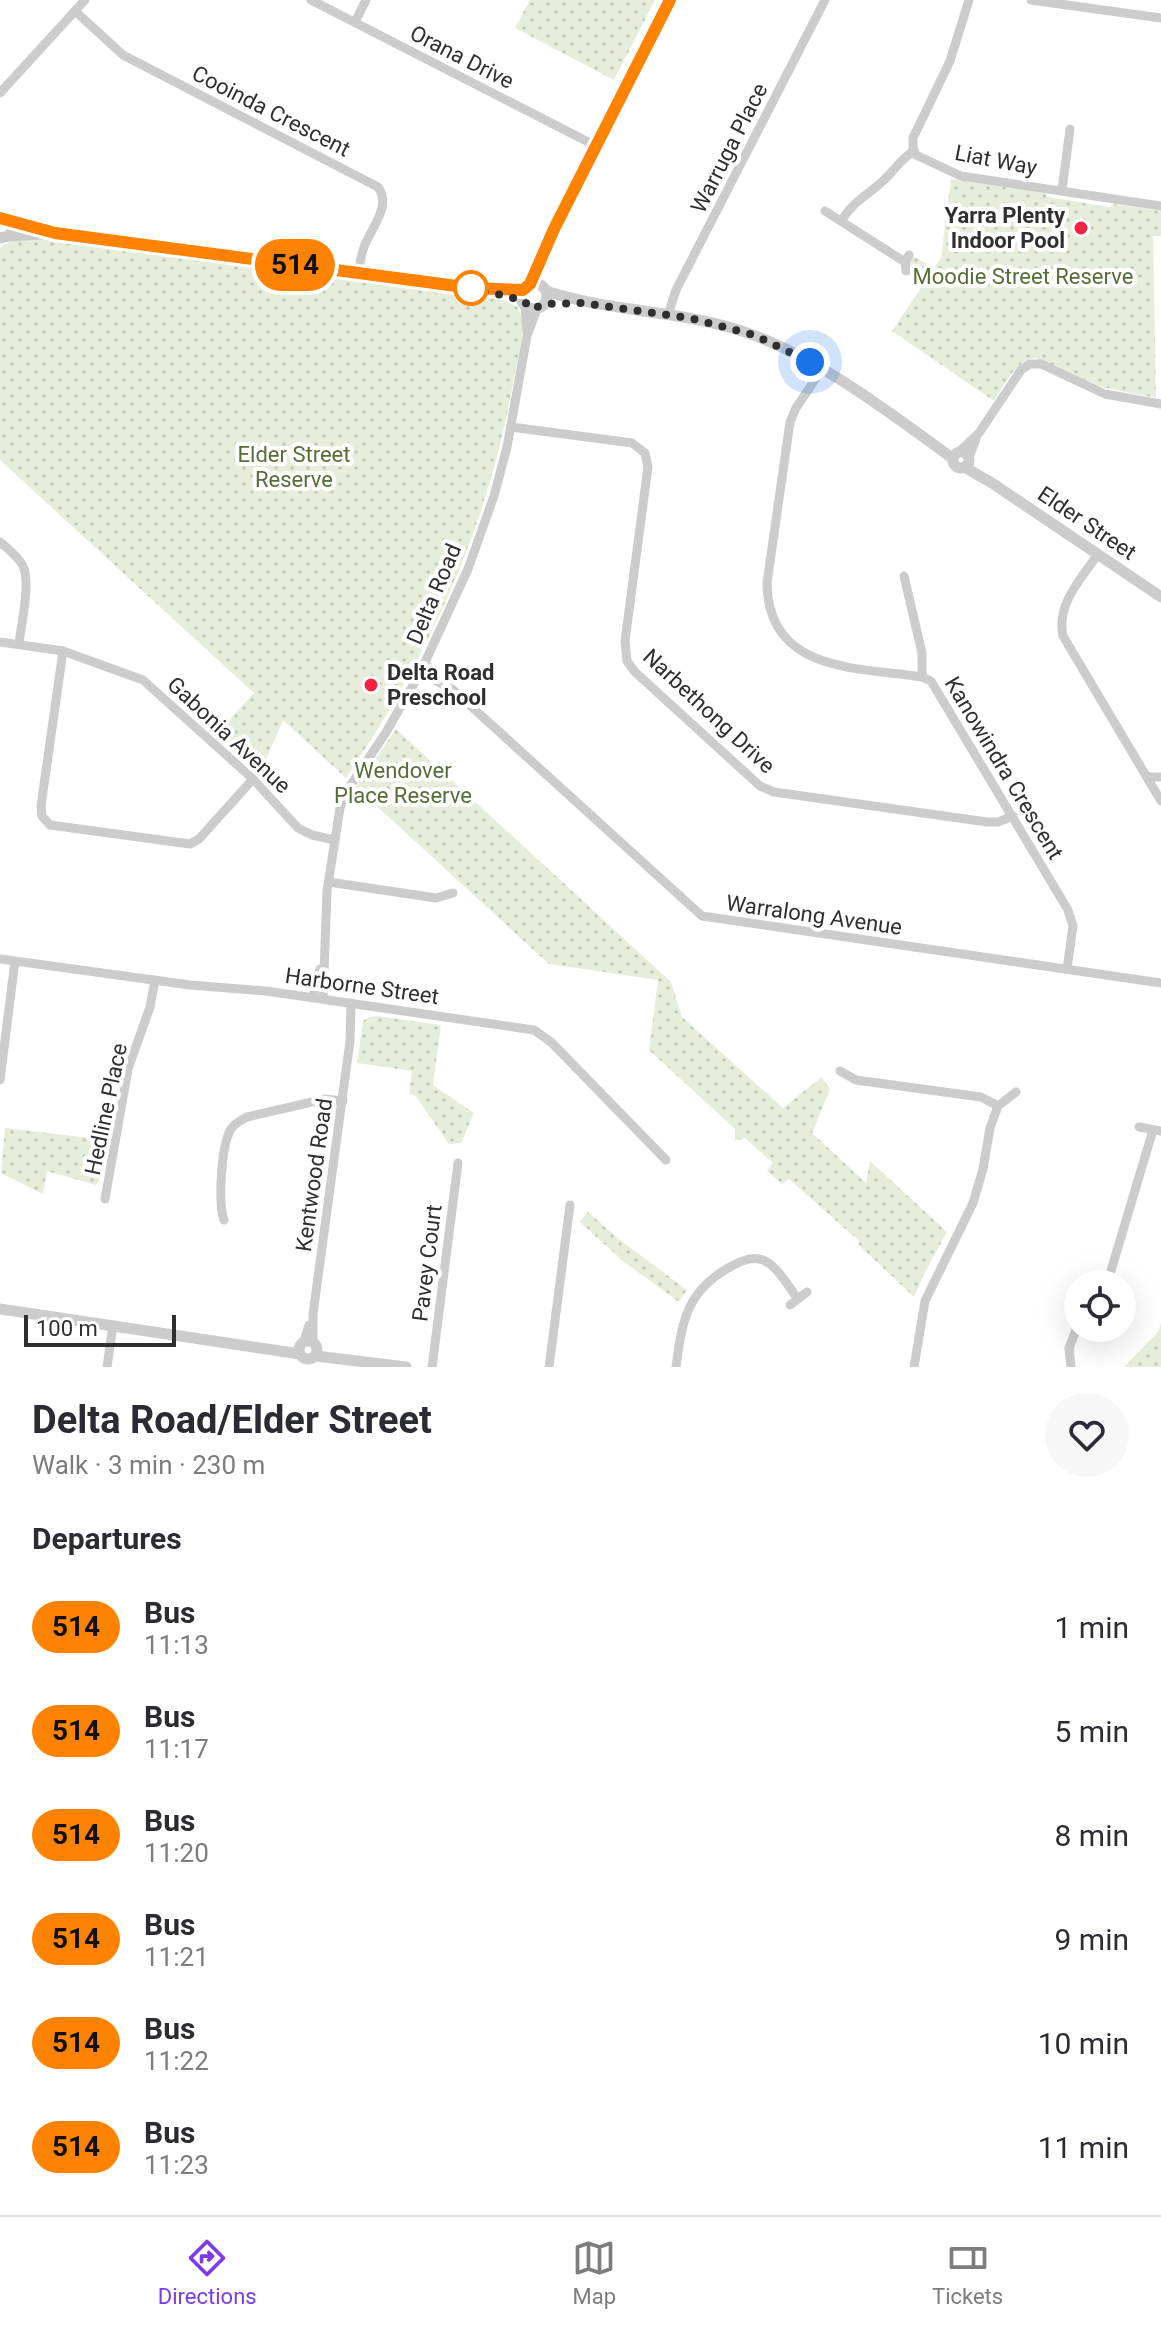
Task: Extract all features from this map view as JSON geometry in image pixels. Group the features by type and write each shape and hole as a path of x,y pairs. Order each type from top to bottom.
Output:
{"street":[{"path":"0,93 85,0"},
{"name":"Orana Drive","path":"311,0 596,146"},
{"path":"355,22 366,0"},
{"name":"Delta Road","path":"318,998 326,946 329,882 340,808 348,789 423,668 468,569 494,496 511,427 527,336 530,299 543,259 554,229 670,0"},
{"name":"Warruga Place","path":"668,315 676,290 825,0"},
{"path":"960,29 962,0"},
{"path":"841,221 857,200 882,182 903,158 914,151 913,138 945,73 969,0"},
{"path":"1031,0 1161,18"},
{"name":"Cooinda Crescent","path":"75,11 123,55 378,187 383,195 383,205 364,247 358,273"},
{"path":"1062,190 1070,129"},
{"name":"Liat Way","path":"914,151 923,160 955,174 1161,206"},
{"path":"825,211 907,263"},
{"path":"3,239 13,228 6,220"},
{"name":"Elder Street","path":"6,220 55,233 472,288 530,299 668,315 713,323 754,335 822,369 927,439 962,458 992,483 1161,596"},
{"name":"Elder Street","path":"3,239 55,233"},
{"name":"Delta Road","path":"530,299 544,289 543,259"},
{"name":"Elder Street","path":"530,299 544,289 582,303"},
{"path":"962,458 1018,374 1030,364 1044,365 1105,394 1161,404"},
{"name":"Kanowindra Crescent","path":"822,369 790,422 768,574 770,611 785,639 814,659 931,681 1071,916 1073,933 1067,969"},
{"name":"Narbethong Drive","path":"511,427 632,443 645,453 648,467 625,641 627,661 635,672 755,783 774,792 987,822 998,822 1013,816"},
{"path":"0,542 19,559 24,569 26,582 19,644"},
{"path":"1098,554 1065,605 1062,628 1067,644 1161,801"},
{"path":"904,576 922,653 922,677"},
{"name":"Gabonia Avenue","path":"0,642 63,651 149,683 253,779 304,832 335,840"},
{"path":"63,651 41,806 42,816 50,825 190,844 199,839 253,779"},
{"name":"Warralong Avenue","path":"423,668 452,689 702,916 1161,983"},
{"path":"1147,777 1161,777"},
{"path":"329,882 436,898 453,893"},
{"name":"Harborne Street","path":"0,959 318,998 526,1028 540,1033 666,1160"},
{"path":"0,1080 15,961"},
{"name":"Hedline Place","path":"105,1199 128,1069 150,1007 155,980"},
{"name":"Kentwood Road","path":"309,1347 356,1004"},
{"path":"840,1071 856,1080 981,1097 998,1106"},
{"path":"914,1367 925,1301 973,1203 998,1106 1016,1092"},
{"path":"224,1220 220,1192 227,1140 234,1126 247,1117 303,1104 325,1099 343,1101"},
{"path":"1112,1270 1157,1130 1139,1127"},
{"name":"Pavey Court","path":"432,1367 458,1163"},
{"path":"549,1367 570,1205"},
{"path":"676,1367 681,1332 689,1306 706,1284 725,1270 747,1259 765,1261 774,1269 794,1302 807,1292"},
{"path":"0,1309 266,1347 309,1347 353,1360 406,1367"},
{"path":"107,1367 113,1325"},
{"path":"1071,1342 1071,1367"}],"green space":[{"path":"530,0 655,0 614,80 515,28"},
{"name":"Moodie Street Reserve","path":"951,179 1045,193 1049,197 1109,207 1114,204 1161,211 1161,236 1153,236 1156,398 1102,387 1035,358 1016,369 994,401 892,331 923,285 909,275 913,256 934,268 941,258"},
{"name":"Elder Street Reserve","path":"34,238 503,300 518,307 522,324 520,352 503,433 472,537 452,587 404,684 346,778 283,720 261,771 218,732 254,693 0,460 0,248 13,240"},
{"name":"Wendover Place Reserve","path":"396,729 671,982 682,1017 783,1108 822,1077 830,1089 812,1133 866,1183 870,1161 947,1232 914,1297 859,1245 859,1241 789,1179 782,1184 767,1171 773,1163 745,1138 735,1141 735,1129 649,1050 658,980 549,964 356,787"},
{"path":"377,1016 441,1025 433,1085 474,1113 461,1143 449,1144 415,1095 409,1094 412,1071 357,1063 363,1021"},
{"path":"5,1128 107,1140 99,1181 96,1185 47,1171 43,1194 1,1173"},
{"path":"588,1212 687,1290 679,1302 623,1261 580,1222"},
{"path":"1161,1323 1161,1367 1124,1367 1158,1332"}],"bus line":[{"name":"514","path":"0,218 55,233 472,288 523,290 530,284 543,259 554,229 670,0"}],"place":[{"name":"Yarra Plenty Indoor Pool","path":"1081,228"},
{"name":"Delta Road Preschool","path":"371,685"}],"route":[{"path":"471,288 522,300 525,306 533,309 544,304 582,303 713,323 773,343 810,362"}]}
